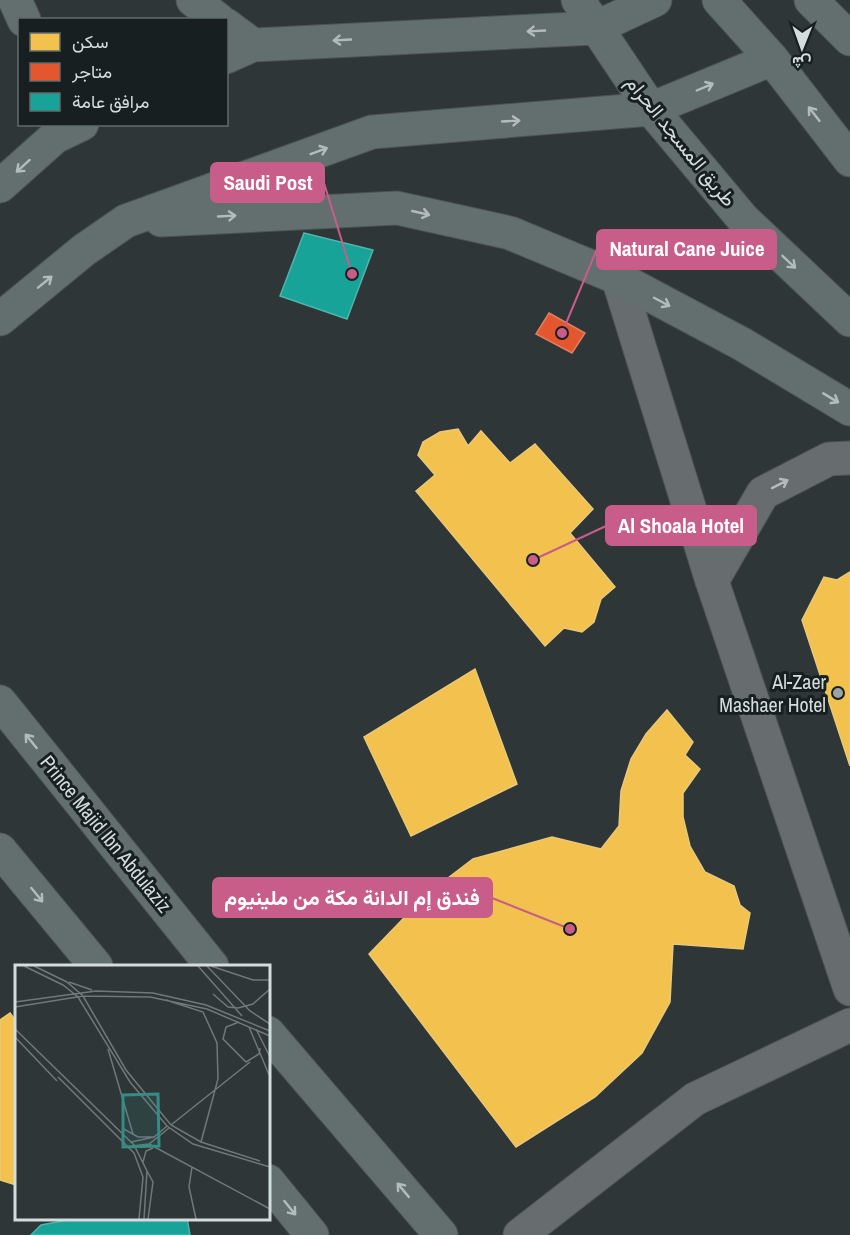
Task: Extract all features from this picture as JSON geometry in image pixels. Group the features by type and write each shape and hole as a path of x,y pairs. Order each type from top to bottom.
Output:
{"main road":[{"path":"15,0 23,18"},
{"path":"193,0 216,18"},
{"name":"طريق المسجد الحرام","path":"578,0 651,109 743,219 850,320"},
{"path":"228,29 240,51 595,28 655,0"},
{"path":"719,0 772,59 850,160"},
{"path":"811,0 850,39"},
{"path":"0,319 84,250 126,221 372,132 651,109 772,59"},
{"path":"0,186 63,129"},
{"path":"126,221 397,208 510,233 618,278 742,344 850,409"},
{"name":"Prince Majid Ibn Abdulaziz","path":"0,702 203,964"},
{"path":"0,850 95,965"},
{"path":"270,1035 441,1235"},
{"path":"270,1183 312,1235"}],"street":[{"path":"618,278 712,581 850,989"},
{"path":"712,581 763,493 829,459 850,458"},
{"path":"520,1235 695,1099 850,1025"}],"building: سكن":[{"path":"458,429 468,446 481,431 510,463 535,444 593,509 570,533 615,587 601,599 594,622 582,632 564,628 545,646 416,491 435,475 418,455 423,442 440,432"},
{"name":"Al-Zaer Mashaer Hotel","path":"850,572 850,766 802,620 824,577 837,580"},
{"path":"475,669 517,784 411,836 364,737"},
{"path":"667,710 693,742 685,755 700,769 683,793 683,817 690,846 705,872 734,886 740,905 750,913 743,949 673,944 670,1002 642,1053 595,1097 516,1147 369,954 427,894 473,859 552,837 601,849 619,826 621,791 631,759 646,734"},
{"path":"10,1013 15,1020 15,1185 0,1180 0,1020"}],"building: متاجر":[{"path":"549,313 585,333 572,353 536,334"}],"building: مرافق عامة":[{"path":"304,233 373,250 347,319 280,296"},
{"path":"68,1220 187,1220 190,1235 31,1235 41,1225"}],"place":[{"name":"Saudi Post","path":"352,274"},
{"name":"Natural Cane Juice","path":"562,333"},
{"name":"Al Shoala Hotel","path":"533,560"},
{"name":"Al-Zaer Mashaer Hotel","path":"838,693"},
{"name":"فندق إم الدانة مكة من ملينيوم","path":"570,929"}]}
